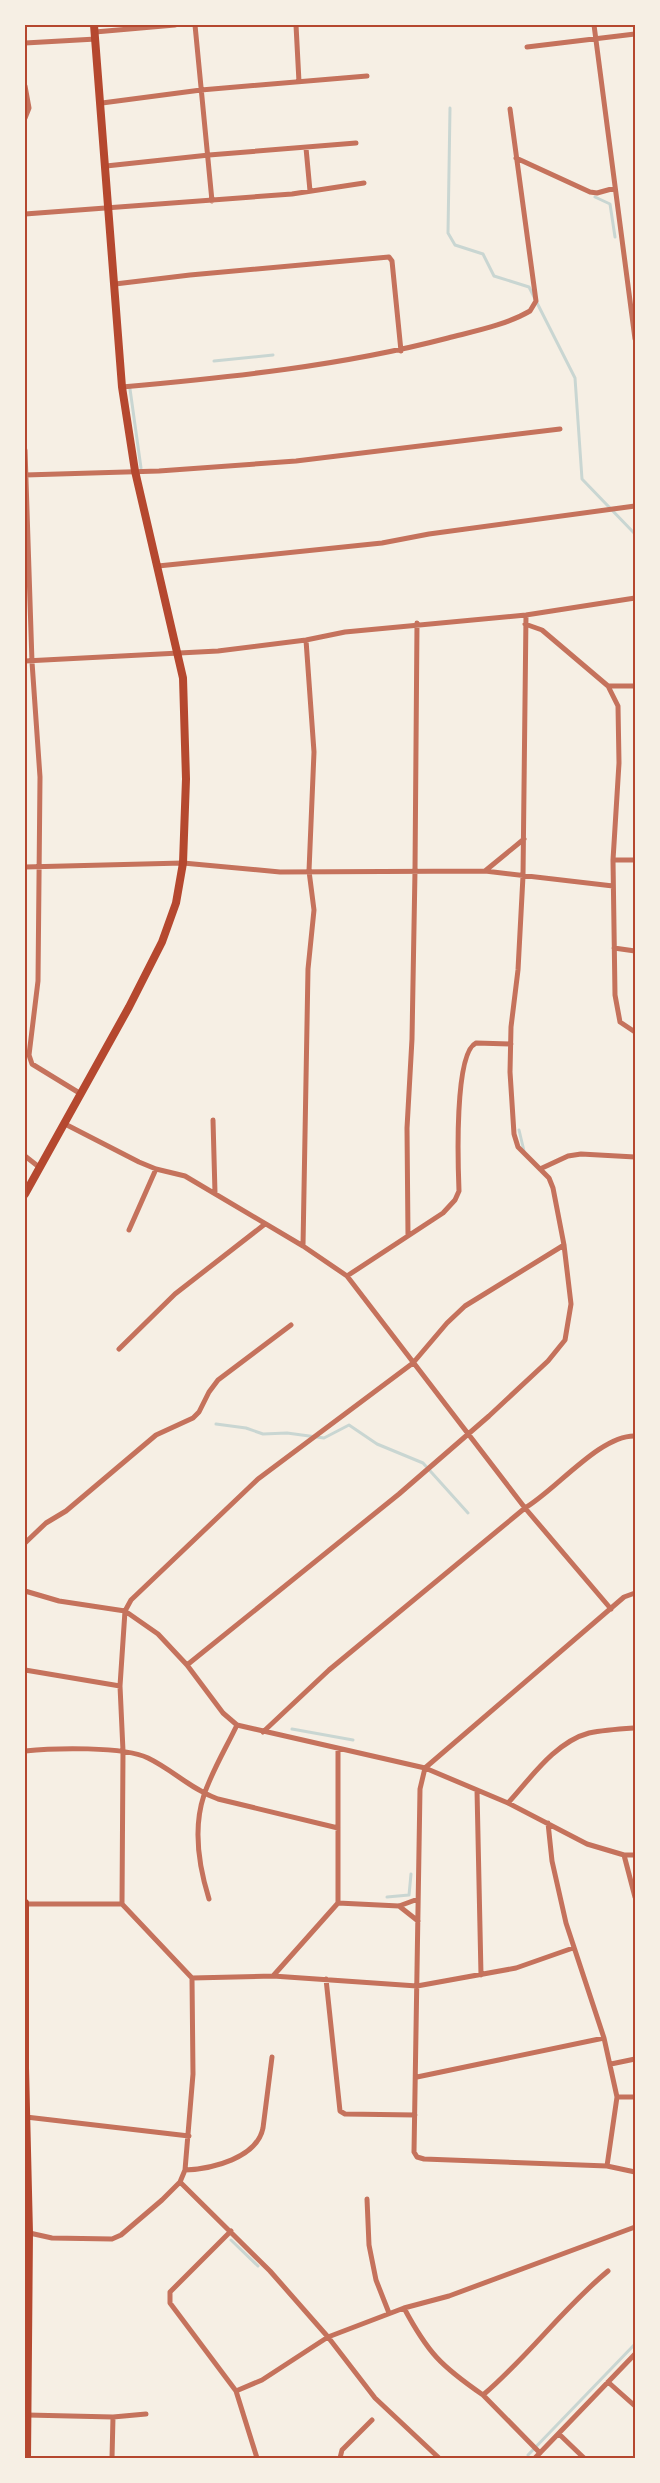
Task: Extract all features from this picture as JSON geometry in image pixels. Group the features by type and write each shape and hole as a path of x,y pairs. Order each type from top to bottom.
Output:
{"main road":[{"path":"25,1194 65,1124 162,942 176,903 183,863 186,779 183,678 135,471 122,386 102,103 95,32"},
{"path":"25,1904 27,2458"}],"street":[{"path":"25,43 95,32 175,25"},
{"path":"195,25 212,201"},
{"path":"296,25 299,82"},
{"path":"594,25 635,339"},
{"path":"527,47 635,34"},
{"path":"102,103 202,90 367,76"},
{"path":"25,86 29,108 25,118"},
{"path":"122,386 298,369 401,351 522,316 534,307 536,301 510,109"},
{"path":"106,166 209,155 356,143"},
{"path":"306,148 310,191"},
{"path":"516,158 590,192 597,193 615,188"},
{"path":"25,214 212,201 310,191 364,183"},
{"path":"115,284 389,257 392,261 401,351"},
{"path":"26,475 179,470 296,461 560,429"},
{"path":"25,450 32,662 40,777 38,981 30,1042 30,1062 81,1094"},
{"path":"158,566 382,543 448,531 635,506"},
{"path":"25,662 218,651 417,623 526,615 635,598"},
{"path":"187,1665 399,1494 548,1361 565,1340 571,1304 564,1245 553,1188 549,1178 518,1148 514,1134 510,1072 523,876 526,615"},
{"path":"408,1236 407,1128 412,1039 416,871 417,623"},
{"path":"525,624 542,630 608,686 618,706 619,763 613,860 614,948 618,1015 625,1027 635,1032"},
{"path":"303,1246 308,969 314,910 309,871 314,752 306,640"},
{"path":"608,686 635,686"},
{"path":"485,871 524,839"},
{"path":"613,860 635,860"},
{"path":"25,868 183,863 255,871 485,871 613,886"},
{"path":"614,948 634,950"},
{"path":"347,1276 443,1213 455,1200 459,1191 458,1114 466,1052 476,1043 511,1044"},
{"path":"213,1120 215,1193"},
{"path":"65,1124 156,1169 185,1176 303,1246 347,1276 524,1508 611,1609"},
{"path":"540,1169 568,1156 581,1154 635,1157"},
{"path":"25,1156 39,1167"},
{"path":"129,1230 156,1169"},
{"path":"119,1349 175,1294 265,1224"},
{"path":"27,2232 52,2238 112,2239 130,2229 180,2182 185,2170 193,2074 192,1978 122,1904 123,1751 120,1686 125,1611 138,1592 258,1479 413,1362 447,1323 465,1306 564,1245"},
{"path":"25,1543 46,1523 66,1511 156,1435 193,1418 200,1412 209,1392 218,1380 292,1325"},
{"path":"263,1732 329,1670 524,1508 542,1498 601,1447 614,1440 635,1436"},
{"path":"25,1591 59,1601 125,1611 158,1634 187,1665 223,1713 237,1725 425,1768 508,1803 587,1844 624,1855 635,1855"},
{"path":"635,1593 624,1598 425,1768 420,1789 417,2077 414,2152 417,2156 424,2159 607,2166 635,2172"},
{"path":"25,1670 120,1686"},
{"path":"209,1899 202,1877 198,1830 205,1794 237,1725"},
{"path":"508,1803 555,1753 576,1739 589,1733 635,1728"},
{"path":"273,1976 338,1903 338,1749"},
{"path":"25,1751 123,1751 148,1758 205,1794 237,1806 338,1828"},
{"path":"477,1790 481,1975"},
{"path":"548,1823 557,1886 573,1948 604,2038 617,2097 607,2166"},
{"path":"624,1855 635,1897"},
{"path":"338,1903 399,1906 418,1899"},
{"path":"25,1904 122,1904"},
{"path":"399,1906 418,1921"},
{"path":"192,1978 273,1976 418,1986 516,1968 573,1948"},
{"path":"326,1980 340,2111 345,2114 416,2114"},
{"path":"417,2077 604,2038"},
{"path":"185,2170 201,2169 228,2160 255,2146 261,2137 272,2057"},
{"path":"611,2064 635,2059"},
{"path":"617,2097 635,2097"},
{"path":"26,2117 189,2136"},
{"path":"180,2182 231,2231 328,2337 375,2398 439,2458"},
{"path":"367,2199 370,2245 376,2280 389,2313"},
{"path":"236,2391 262,2380 328,2337 389,2313 449,2296 635,2227"},
{"path":"231,2231 170,2292 169,2297 170,2303 236,2391 257,2458"},
{"path":"483,2395 515,2366 578,2298 608,2271"},
{"path":"404,2308 431,2354 451,2373 483,2395 540,2453"},
{"path":"535,2458 635,2354"},
{"path":"608,2382 635,2406"},
{"path":"27,2415 113,2417 146,2414"},
{"path":"112,2458 113,2417"},
{"path":"340,2458 342,2450 372,2420"},
{"path":"559,2434 584,2458"}],"waterway":[{"path":"450,108 448,233 455,245 483,254 494,276 529,287 575,378 582,479 635,534"},
{"path":"595,197 610,204 615,237"},
{"path":"214,361 273,355"},
{"path":"130,389 141,468"},
{"path":"519,1130 524,1151"},
{"path":"216,1424 246,1428 263,1434 287,1433 324,1438 349,1425 377,1444 423,1463 468,1513"},
{"path":"292,1729 353,1740"},
{"path":"387,1897 409,1895 411,1874"},
{"path":"231,2240 258,2266"},
{"path":"528,2455 635,2344"}]}
